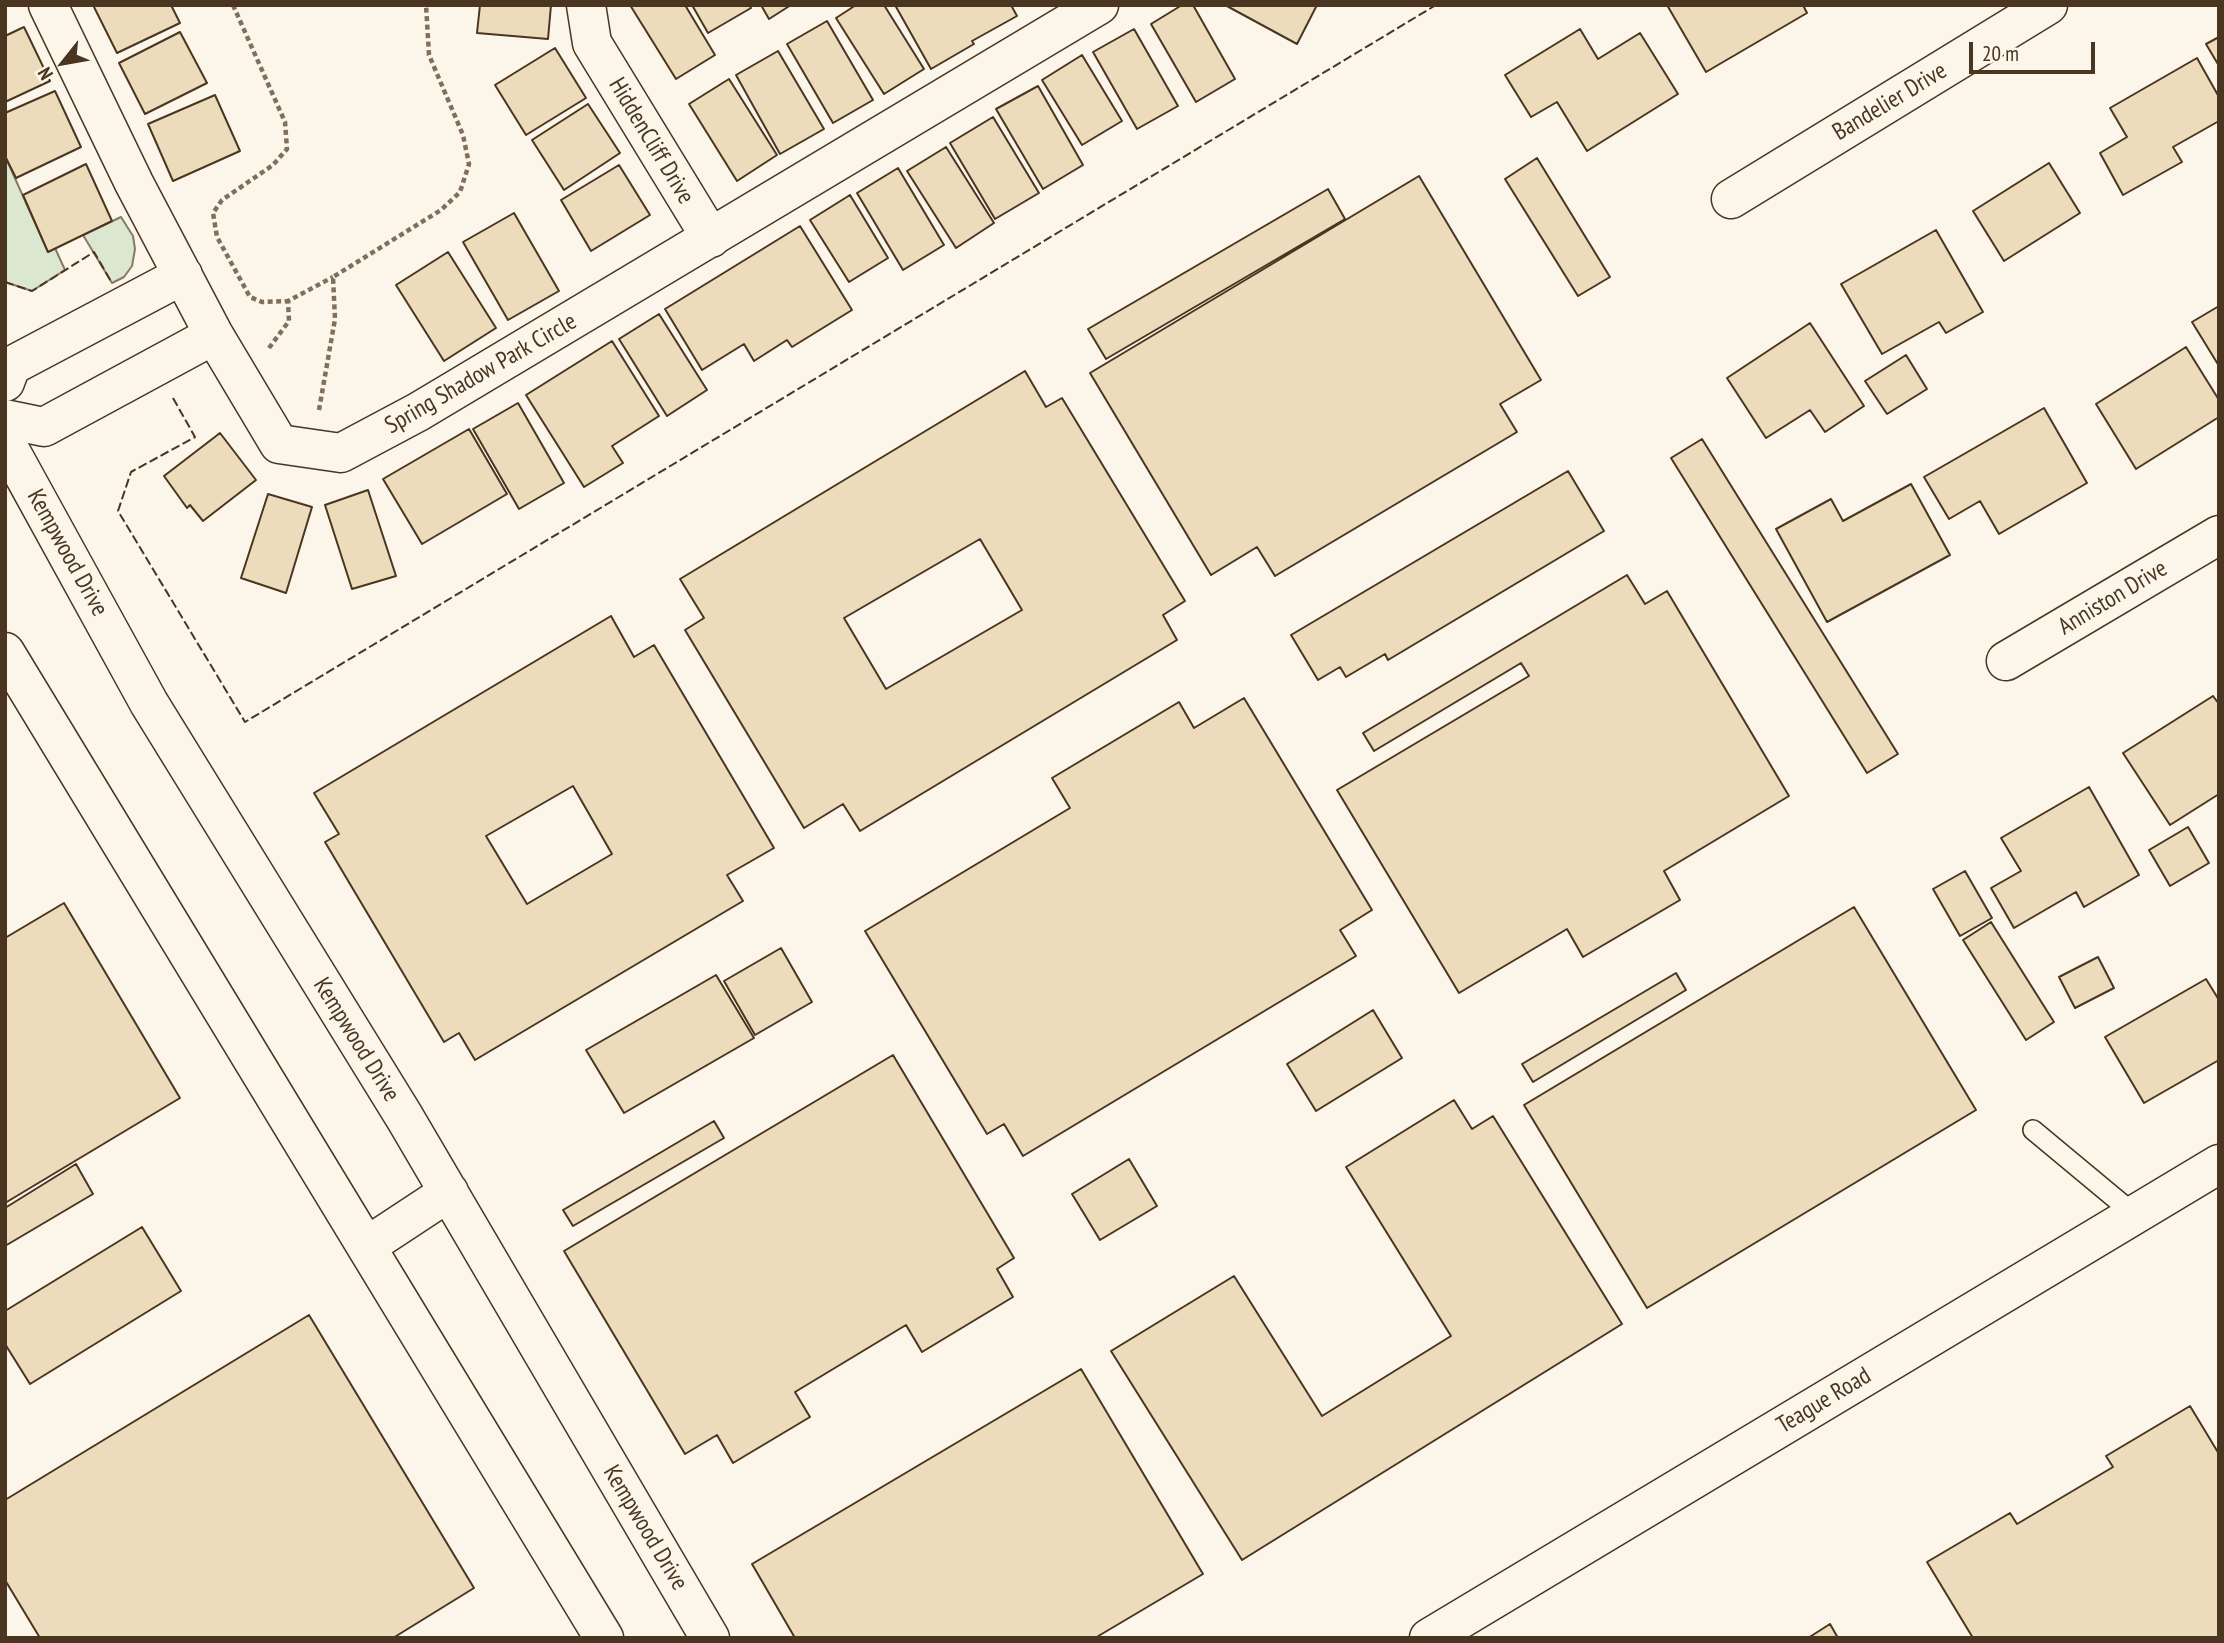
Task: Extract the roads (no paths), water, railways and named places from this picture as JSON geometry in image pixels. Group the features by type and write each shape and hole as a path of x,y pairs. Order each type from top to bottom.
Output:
{"street":[{"name":"Spring Shadow Park Circle","path":"48,5 134,183 214,335 279,444 341,453 396,424 711,238 1099,5"},
{"name":"HiddenCliff Drive","path":"586,5 592,43 711,238"},
{"name":"Bandelier Drive","path":"1731,199 2048,5"},
{"path":"5,382 12,366 183,275"},
{"path":"5,419 44,427 214,335"},
{"name":"Kempwood Drive","path":"5,441 149,703 449,1192 710,1638"},
{"name":"Anniston Drive","path":"2006,661 2219,535"},
{"path":"5,652 604,1638"},
{"name":"Teague Road","path":"1429,1638 2219,1164"},
{"path":"367,1246 449,1192"}],"lane":[{"path":"2033,1130 2134,1214"}]}
